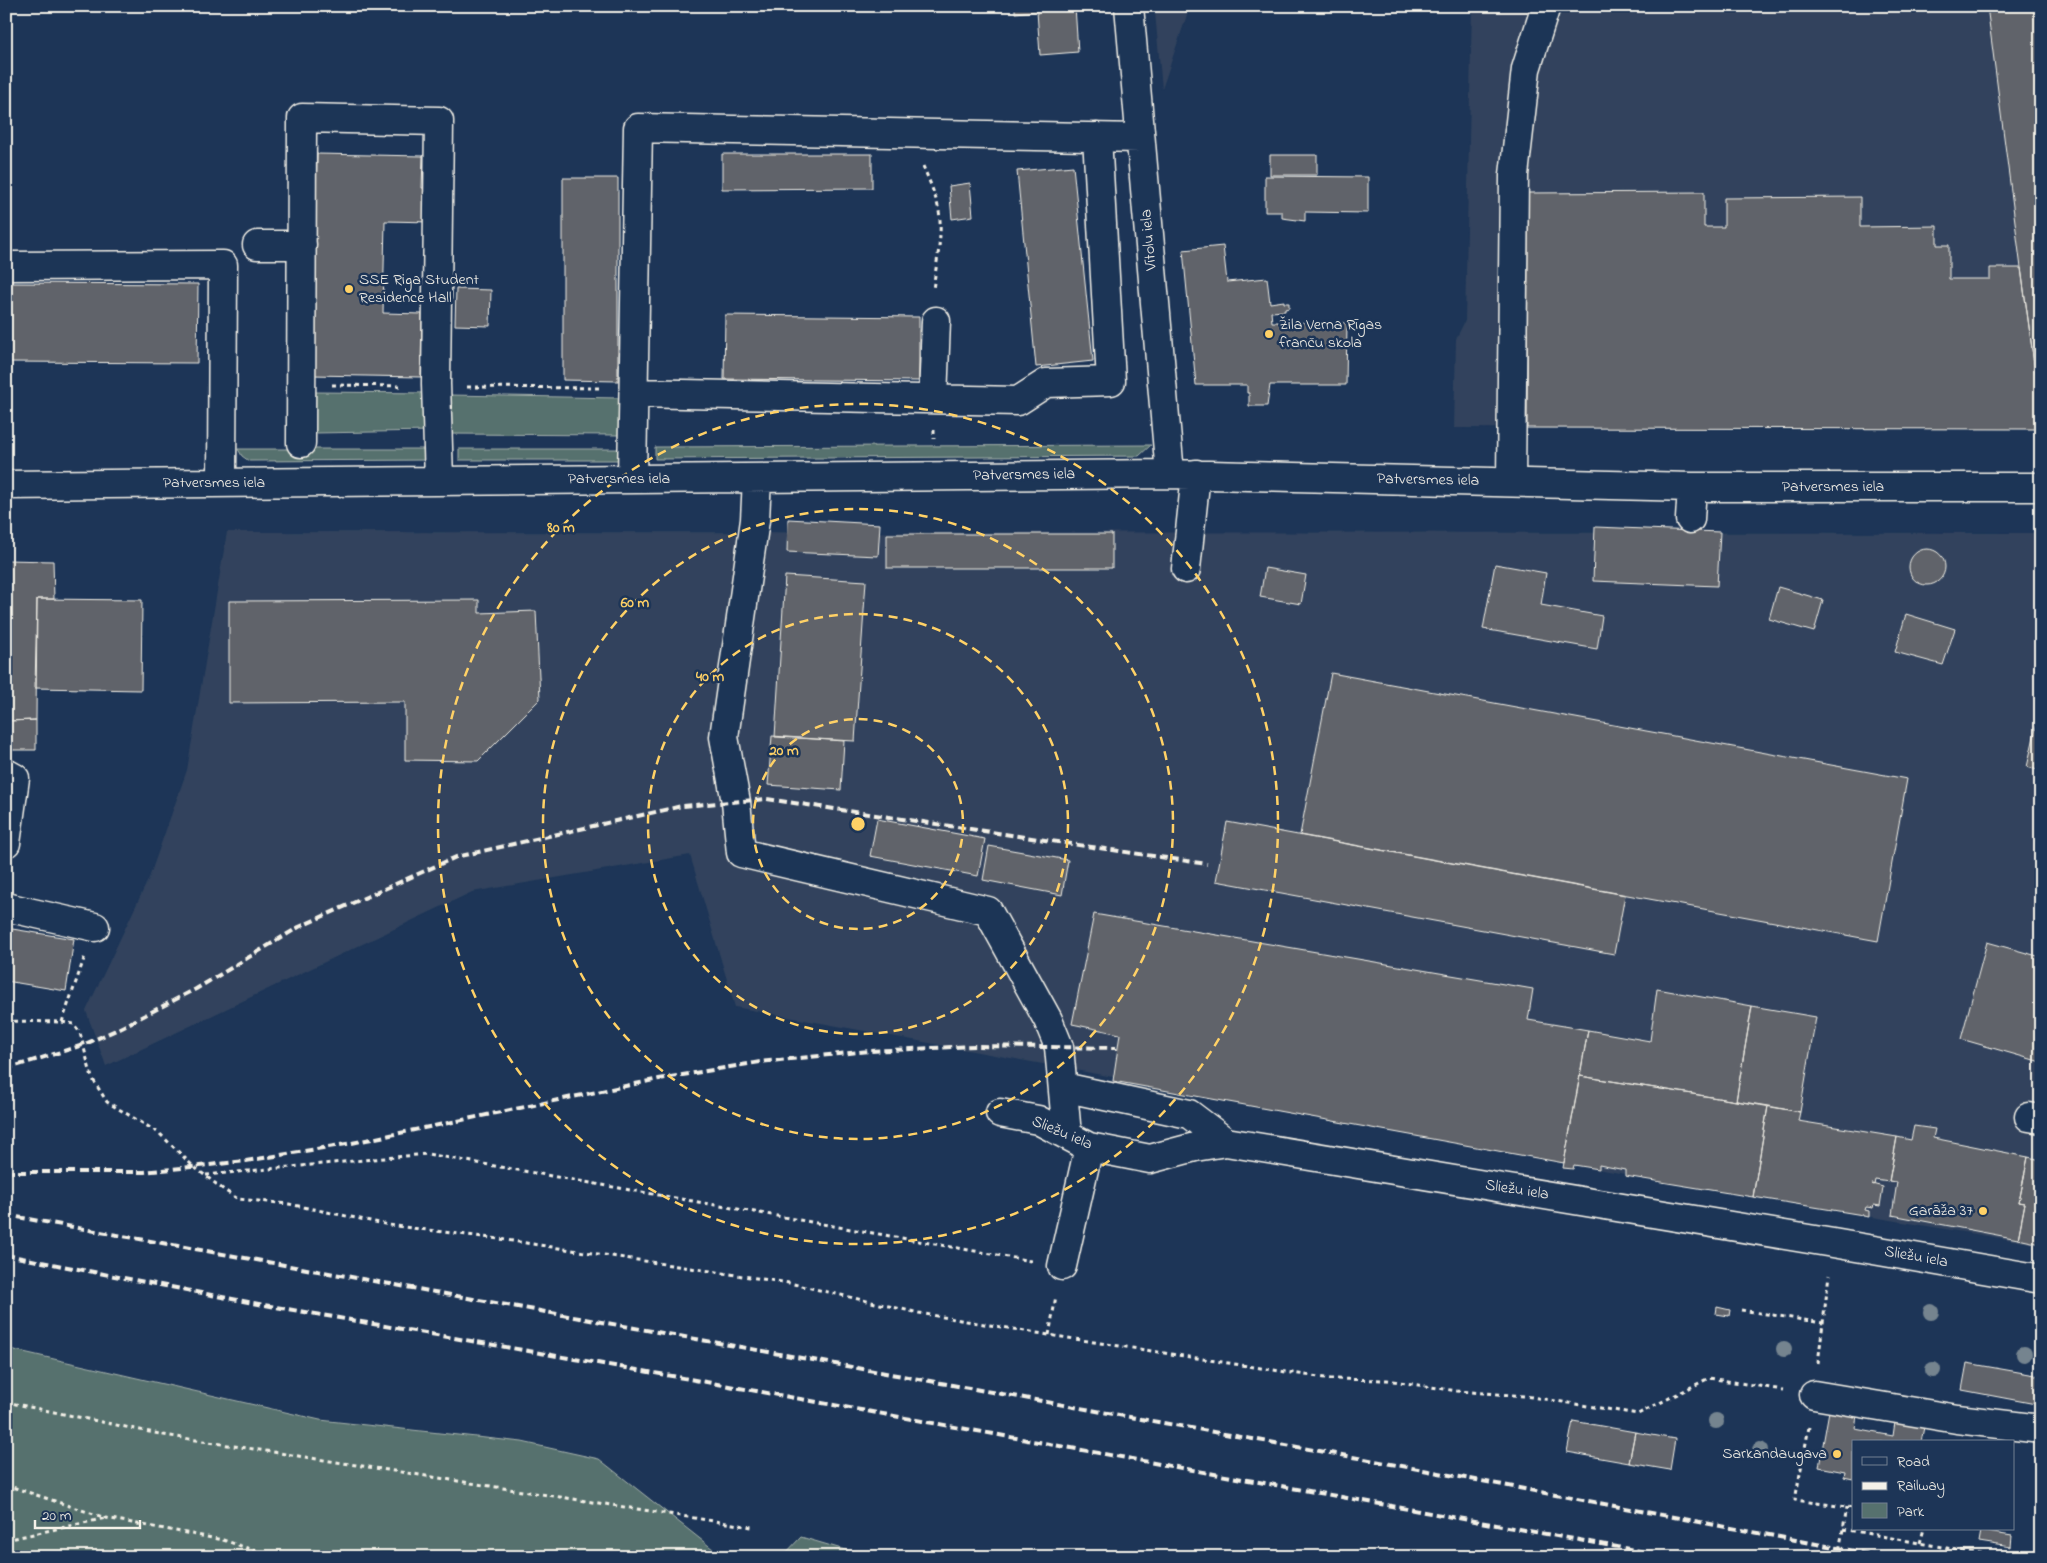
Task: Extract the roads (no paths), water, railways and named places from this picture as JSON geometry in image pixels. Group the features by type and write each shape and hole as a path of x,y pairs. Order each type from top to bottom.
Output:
{"street":[{"name":"Vītolu iela","path":"1129,6 1140,138 1183,474 1186,569"},
{"path":"1511,482 1514,174 1526,69 1546,6"},
{"path":"301,442 302,245 293,118 439,121 436,384 439,480"},
{"path":"632,478 638,128 1140,138"},
{"path":"634,393 1018,401 1046,383 1110,381 1097,137"},
{"path":"257,245 302,245"},
{"path":"6,266 223,265 222,483"},
{"path":"933,399 936,321"},
{"name":"Patversmes iela","path":"6,485 1183,474 1692,486 2041,487"},
{"path":"757,478 755,520 724,737 736,802 741,853 988,911 1048,1020 1060,1047 1063,1087 1078,1141 1062,1266"},
{"path":"1690,519 1692,486"},
{"path":"6,773 15,778 6,843"},
{"path":"6,906 95,927"},
{"path":"1063,1087 1189,1114 1226,1142"},
{"name":"Sliežu iela","path":"1000,1113 1038,1120 1078,1141 1150,1159 1195,1146 1226,1142 1738,1226 2041,1279"},
{"path":"1814,1395 1956,1419 2041,1429"}],"railway":[{"path":"6,1069 83,1045 116,1030 196,989 299,927 456,857 682,806 767,799 1207,864"},
{"path":"6,1172 144,1172 246,1161 352,1143 659,1079 760,1062 869,1051 975,1046 1116,1048"},
{"path":"6,1186 11,1186"},
{"path":"6,1215 1375,1461 1886,1557"},
{"path":"6,1255 253,1303 712,1383 1673,1557"}],"place":[{"name":"SSE Riga Student Residence Hall","path":"349,289"},
{"name":"Žila Verna Rīgas franču skola","path":"1269,334"},
{"name":"Garāža 37","path":"1983,1211"},
{"name":"Sarkandaugava","path":"1837,1454"}]}
